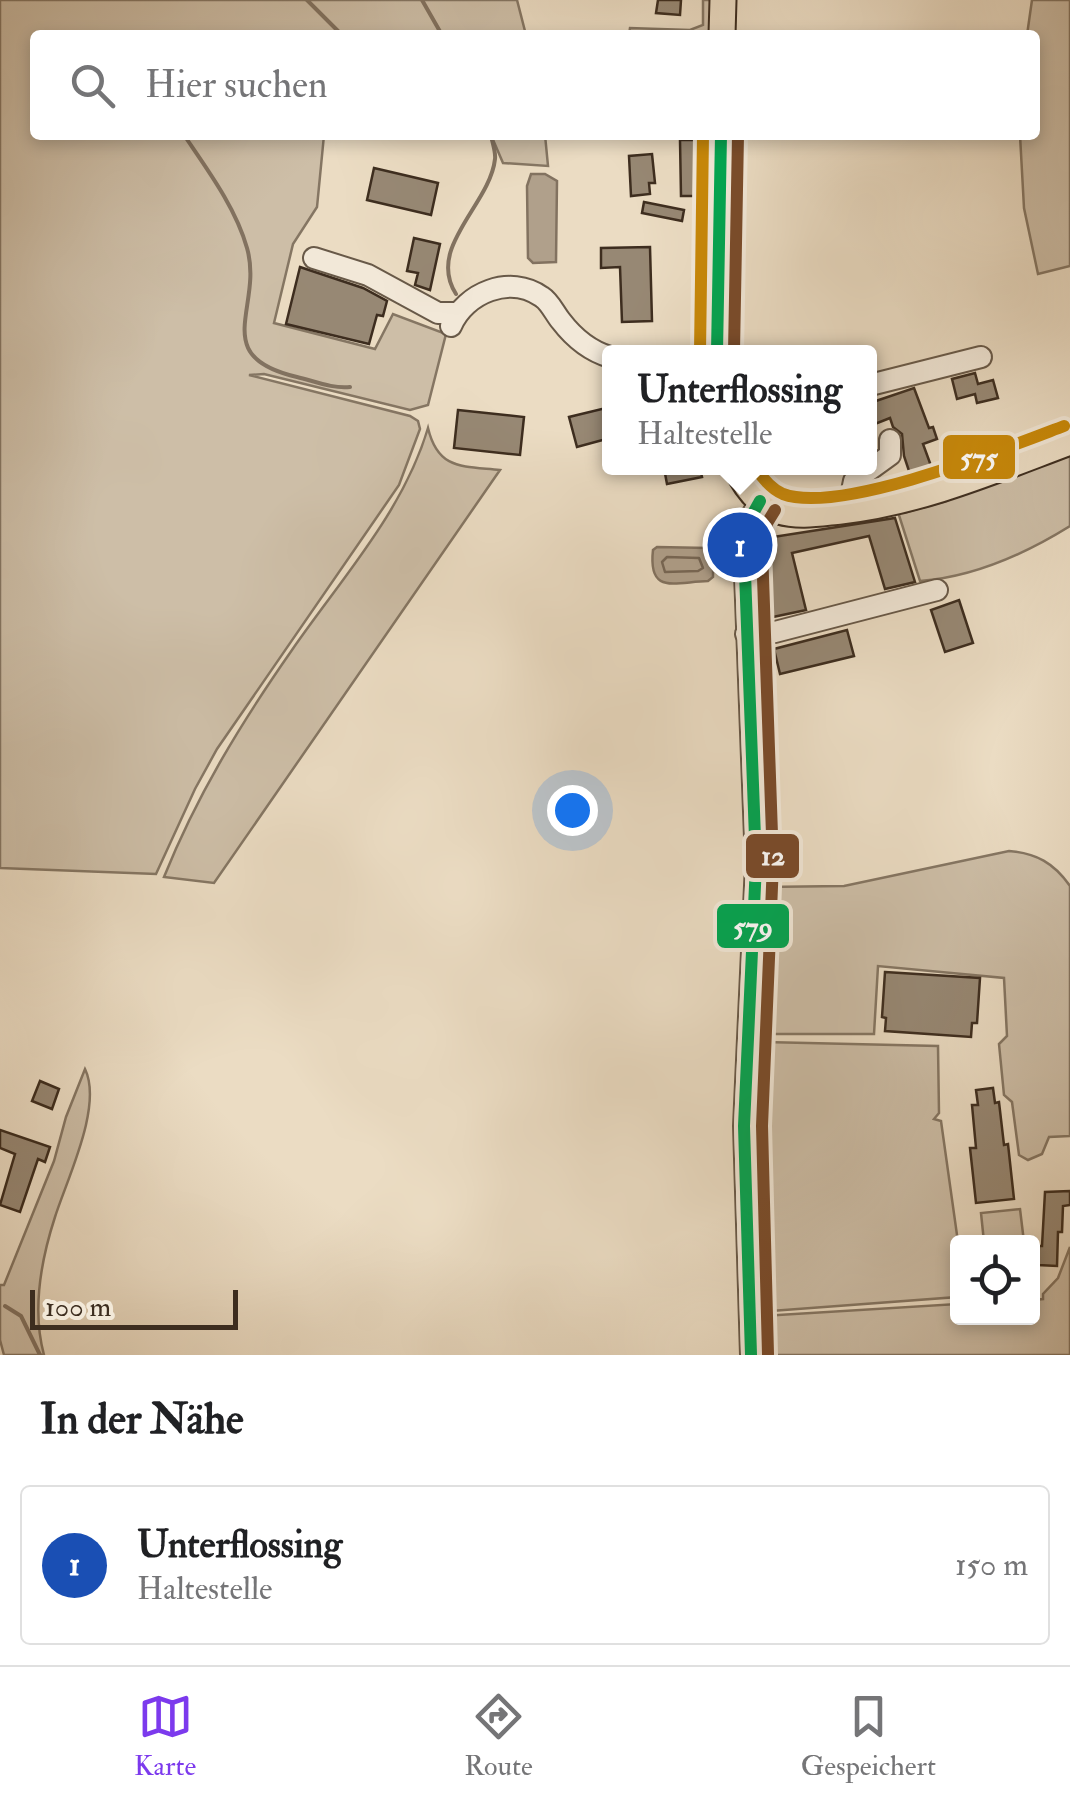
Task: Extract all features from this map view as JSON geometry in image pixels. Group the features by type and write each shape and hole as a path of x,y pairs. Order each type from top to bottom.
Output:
{"main road":[{"path":"722,0 722,30"},
{"path":"717,345 721,140"},
{"path":"742,475 760,501 777,510 795,514 848,510 923,496 1070,442"}],"street":[{"path":"314,258 368,275 454,319 473,297 497,288 526,289 544,298 562,324 585,346 602,354"},
{"path":"877,384 981,357"},
{"path":"877,461 890,455 890,440"},
{"path":"848,510 851,475"},
{"path":"750,1355 744,1126 756,845 744,547 751,516 760,501"},
{"path":"746,634 775,632 937,590"}],"shaded area":[{"path":"0,0 517,0 525,30 30,30 30,140 324,140 317,207 293,244 274,323 375,349 393,314 446,334 428,405 410,410 264,374 249,375 418,421 420,429 399,485 217,749 156,874 0,868"},
{"path":"703,0 714,0 714,30 690,30 703,25"},
{"path":"1032,0 1070,0 1070,266 1038,274 1024,208 1020,140 1040,140 1040,30 1028,30"},
{"path":"493,140 545,140 548,166 503,163"},
{"path":"428,428 432,442 445,459 463,466 500,470 214,883 164,877 221,760 273,677 387,516 417,459"},
{"path":"1070,448 1070,526 998,562 959,575 920,581 897,509"},
{"path":"1009,851 1044,861 1070,886 1070,1136 1049,1137 1042,1154 1028,1160 1019,1155 1012,1102 1004,1095 999,1044 1007,1036 1004,978 878,966 874,1034 751,1034 762,887 844,886"},
{"path":"751,1044 938,1046 939,1113 934,1119 941,1121 957,1235 950,1235 950,1298 771,1311 757,1304"},
{"path":"85,1069 90,1102 87,1122 42,1268 39,1321 44,1355 4,1355 0,1340 0,1285 4,1285 54,1161"},
{"path":"1020,1209 1023,1235 983,1235 981,1213"},
{"path":"1070,1247 1070,1355 756,1355 760,1316 950,1304 950,1325 1040,1325 1040,1299 1058,1278"}],"water":[{"path":"531,174 545,174 557,181 556,262 533,263 528,258 527,186"},
{"path":"708,548 713,559 713,577 708,581 674,583 659,580 653,564 653,550"}],"building":[{"path":"658,0 681,0 680,15 656,13"},
{"path":"680,140 705,140 704,196 681,196"},
{"path":"652,154 655,183 649,183 650,194 631,196 629,156"},
{"path":"374,168 438,183 431,215 367,200"},
{"path":"644,202 684,210 682,221 642,213"},
{"path":"414,238 440,244 430,290 415,285 418,273 407,271"},
{"path":"650,247 652,321 622,322 620,267 601,268 601,248"},
{"path":"300,267 363,288 387,301 383,316 377,315 369,344 286,324"},
{"path":"975,373 978,384 993,380 998,398 977,403 975,394 957,399 952,379"},
{"path":"914,388 937,439 923,444 934,474 912,480 902,434 890,418 877,423 877,401"},
{"path":"602,409 602,440 577,447 569,417"},
{"path":"458,410 524,417 520,455 454,448"},
{"path":"665,475 702,475 702,477 667,484"},
{"path":"895,518 915,582 885,589 869,536 792,553 806,610 773,617 758,560 760,539"},
{"path":"959,600 973,643 945,652 931,610"},
{"path":"847,630 854,656 780,674 774,649"},
{"path":"885,972 980,978 977,1023 972,1023 971,1037 885,1031"},
{"path":"40,1081 59,1089 52,1109 32,1101"},
{"path":"993,1088 995,1103 999,1102 1004,1145 1008,1144 1014,1199 976,1203 970,1148 976,1148 972,1105 978,1105 976,1090"},
{"path":"0,1130 50,1147 45,1162 38,1159 20,1212 0,1205 15,1154 0,1148"},
{"path":"1070,1191 1070,1205 1063,1206 1062,1232 1058,1232 1057,1266 1040,1265 1045,1192"}],"waterway":[{"path":"307,0 337,30"},
{"path":"422,0 439,30"},
{"path":"187,140 228,204 247,248 250,270 246,343 254,356 270,368 297,377 350,387"},
{"path":"456,294 449,277 449,260 462,226 491,176 495,156 492,140"},
{"path":"904,512 947,500"},
{"path":"5,1306 21,1316 40,1355"}],"transit line":[{"name":"575","path":"700,345 703,140"},
{"name":"579","path":"717,345 721,140"},
{"name":"12","path":"734,345 738,140"},
{"name":"575","path":"762,475 783,494 809,498 843,495 923,476 1064,426"},
{"name":"579","path":"751,1355 744,1126 756,864 744,547 751,517 760,501"},
{"name":"12","path":"768,1354 762,1126 773,863 762,549 767,523 775,510"}],"place":[{"name":"Unterflossing","path":"740,545"}]}
